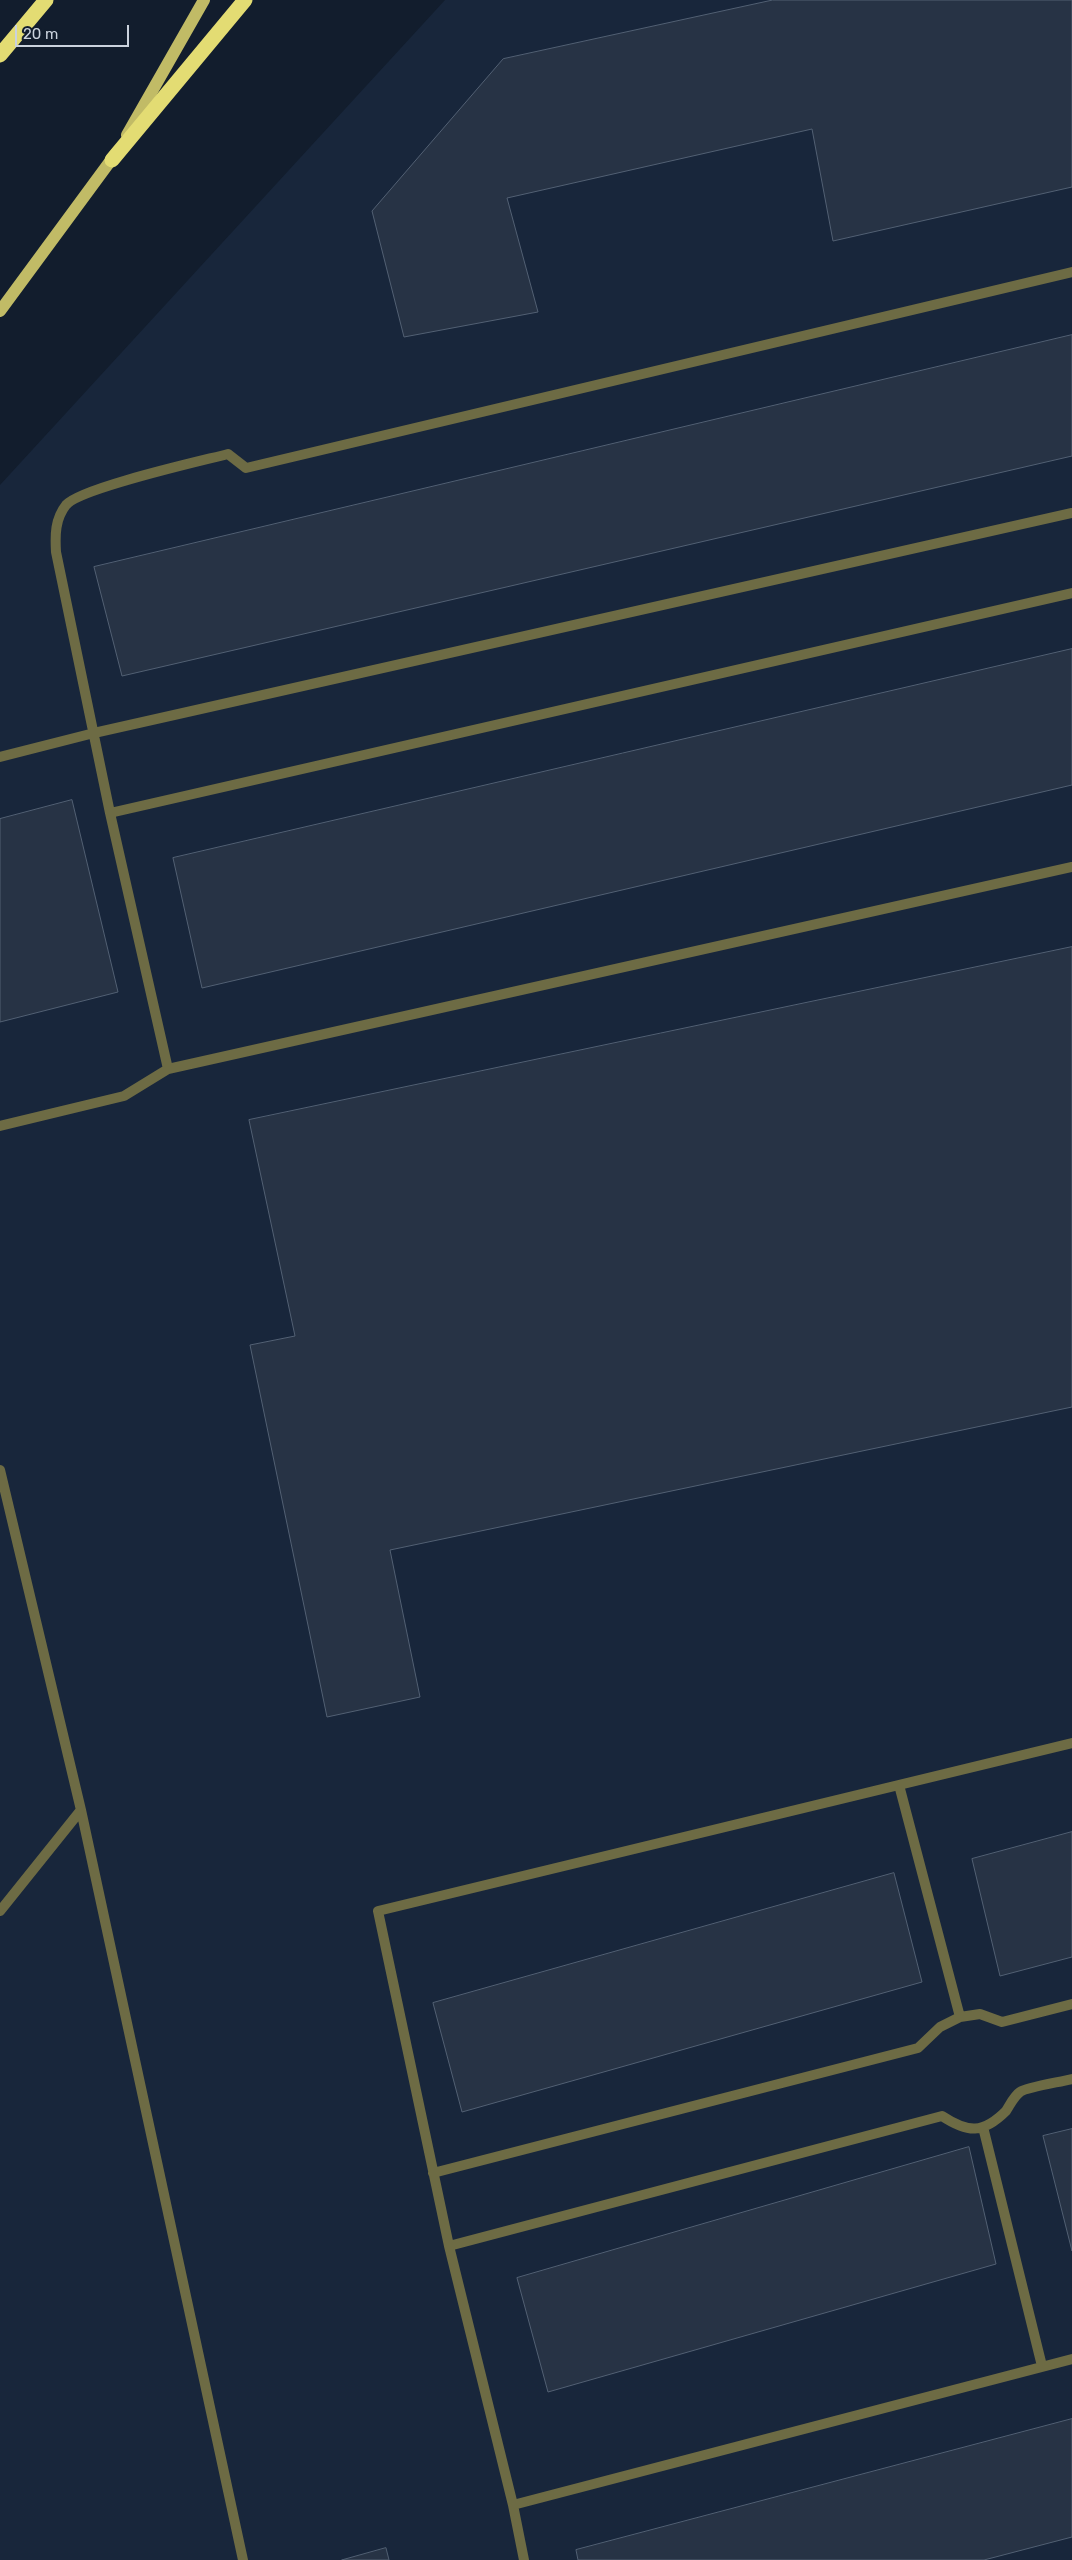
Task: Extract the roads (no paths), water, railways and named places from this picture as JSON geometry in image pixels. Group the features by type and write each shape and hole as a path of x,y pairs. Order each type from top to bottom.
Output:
{"highway":[{"path":"0,55 46,0"},
{"path":"112,160 245,0"}],"main road":[{"path":"0,311 112,160 204,0"}],"lane":[{"path":"168,1069 110,813 56,552 54,530 67,504 94,490 228,454 246,468 1072,272"},
{"path":"0,757 94,734 1072,513"},
{"path":"110,813 1072,593"},
{"path":"0,1126 124,1096 168,1069 1072,868"},
{"path":"0,1470 81,1810 243,2560"},
{"path":"524,2560 514,2505 449,2246 378,1911 1072,1743"},
{"path":"899,1785 960,2017"},
{"path":"0,1911 81,1810"},
{"path":"433,2173 918,2048 940,2027 960,2017 980,2014 1002,2022 1072,2004"},
{"path":"449,2246 942,2116 960,2128 975,2130 992,2123 1006,2110 1020,2092 1072,2079"},
{"path":"983,2127 1042,2366"},
{"path":"514,2505 1072,2359"}]}
